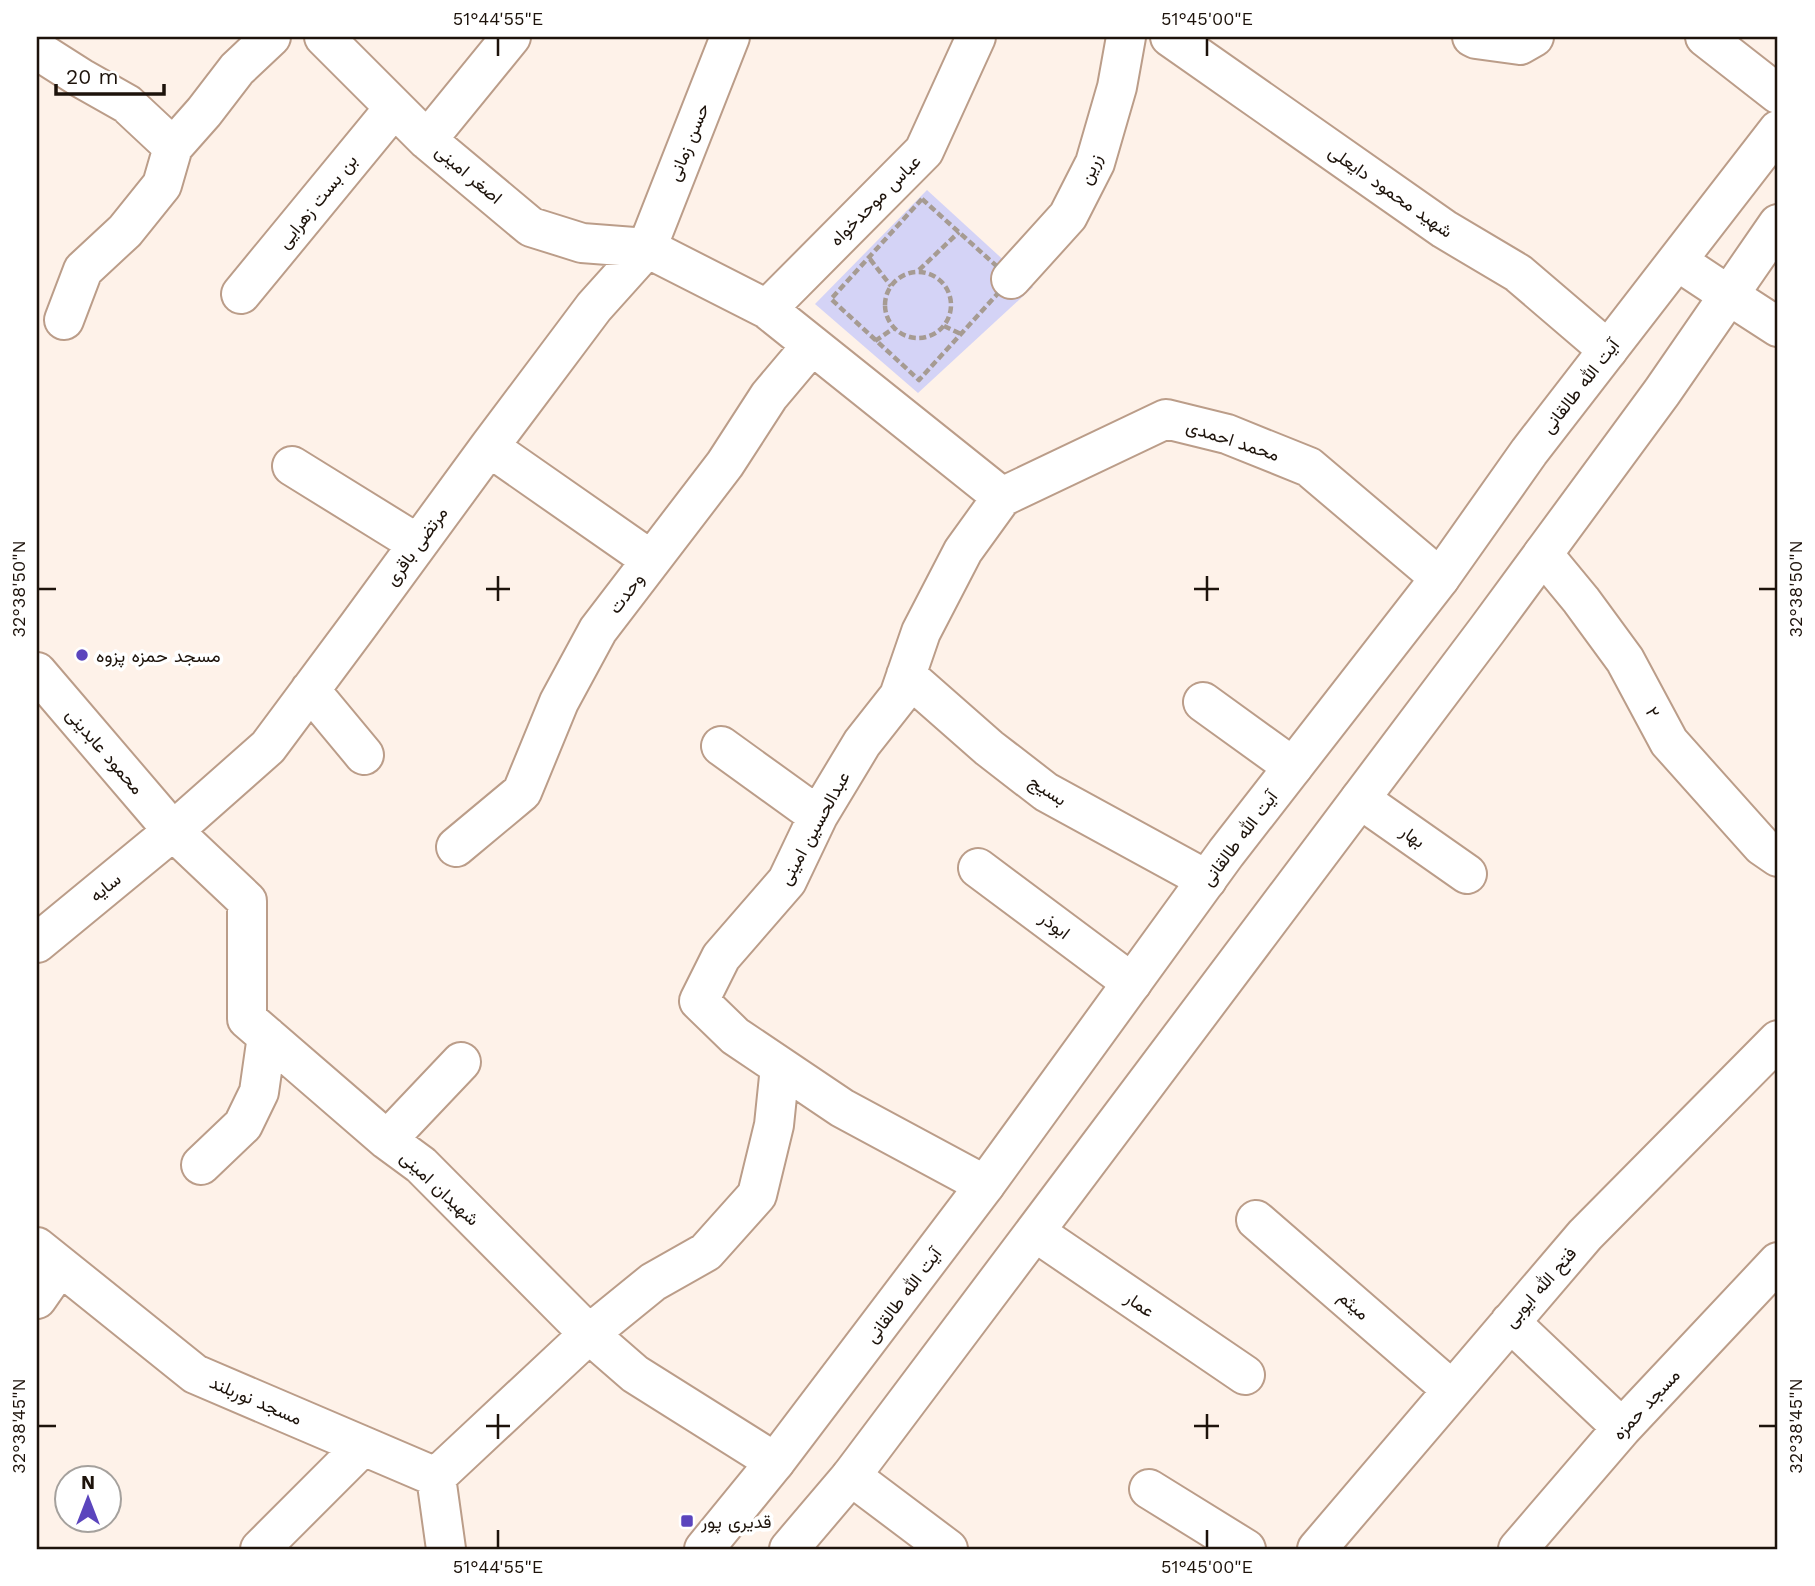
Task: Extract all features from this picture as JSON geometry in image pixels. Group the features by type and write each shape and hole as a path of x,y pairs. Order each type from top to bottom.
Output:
{"street":[{"path":"64,320 83,270 125,231 162,185 173,147 237,69 271,37"},
{"name":"اصغر امینی","path":"324,37 427,139 531,227 582,243 647,247"},
{"path":"427,139 511,37"},
{"name":"حسن زمانی","path":"647,247 730,37"},
{"name":"عباس موحدخواه","path":"767,309 924,151 976,37"},
{"name":"زرین","path":"1011,279 1068,216 1095,163 1117,87 1126,37"},
{"name":"شهید محمود دایعلی","path":"1170,37 1444,229 1518,274 1608,350"},
{"path":"1472,37 1520,46 1534,37"},
{"path":"1705,37 1778,94"},
{"path":"37,50 127,104 173,147"},
{"name":"بن بست زهرایی","path":"241,294 394,108"},
{"name":"آیت الله طالقانی","path":"704,1549 775,1462 985,1185 1207,880 1440,578 1529,452 1778,130"},
{"path":"789,1549 851,1476 1543,554 1662,392 1778,224"},
{"path":"647,247 767,309 1002,497"},
{"name":"مرتضی باقری","path":"173,831 268,747 594,307 647,247"},
{"path":"1677,261 1778,327"},
{"name":"وحدت","path":"456,847 522,792 559,702 598,630 725,464 769,397 812,345"},
{"name":"محمد احمدی","path":"1002,497 1166,419 1227,435 1309,467 1440,578"},
{"path":"489,447 651,560"},
{"path":"292,466 418,544"},
{"name":"عبدالحسین امینی","path":"985,1185 842,1108 735,1036 699,1001 721,957 787,881 818,816 862,743 899,696 921,632 963,551 1002,497"},
{"name":"۲","path":"1543,554 1625,660 1669,742 1762,846 1778,857"},
{"name":"محمود عابدینی","path":"37,672 173,831"},
{"name":"بسیج","path":"906,674 989,748 1046,792 1207,880"},
{"path":"310,690 364,755"},
{"path":"1203,702 1293,767"},
{"path":"721,746 818,816"},
{"name":"بهار","path":"1360,799 1467,874"},
{"name":"سایه","path":"37,943 173,831"},
{"name":"شهیدان امینی","path":"173,831 247,901 247,1020 387,1140 421,1165 589,1334 635,1374 775,1462"},
{"name":"ابوذر","path":"978,867 1132,983"},
{"path":"201,1165 243,1125 258,1093 267,1036"},
{"name":"فتح الله ایوبی","path":"1317,1549 1585,1235 1778,1040"},
{"path":"387,1140 461,1062"},
{"path":"446,1549 436,1477 589,1334 653,1282 706,1252 757,1195 774,1125 780,1066"},
{"name":"میثم","path":"1256,1220 1452,1390"},
{"name":"عمار","path":"1035,1232 1245,1375"},
{"path":"37,1299 48,1256"},
{"name":"مسجد نوربلند","path":"48,1256 195,1374 436,1477"},
{"name":"مسجد حمزه","path":"1518,1549 1622,1428 1778,1262"},
{"path":"1510,1322 1622,1428"},
{"path":"260,1549 363,1447"},
{"path":"851,1476 948,1549"},
{"path":"1149,1489 1246,1549"}],"path":[{"path":"922,199 1011,279 919,380 831,299 922,199"},
{"path":"919,271 959,232"},
{"path":"869,257 891,285"},
{"path":"919,271 939,278 946,285 952,306 950,316 937,333 915,338 894,328 885,308 891,285 908,273 919,271"},
{"path":"944,326 961,334"},
{"path":"876,340 894,328"}],"shaded area":[{"path":"927,190 1033,287 918,393 815,304"}],"place":[{"name":"مسجد حمزه پزوه","path":"82,655"},
{"name":"قدیری پور","path":"687,1521"}]}
